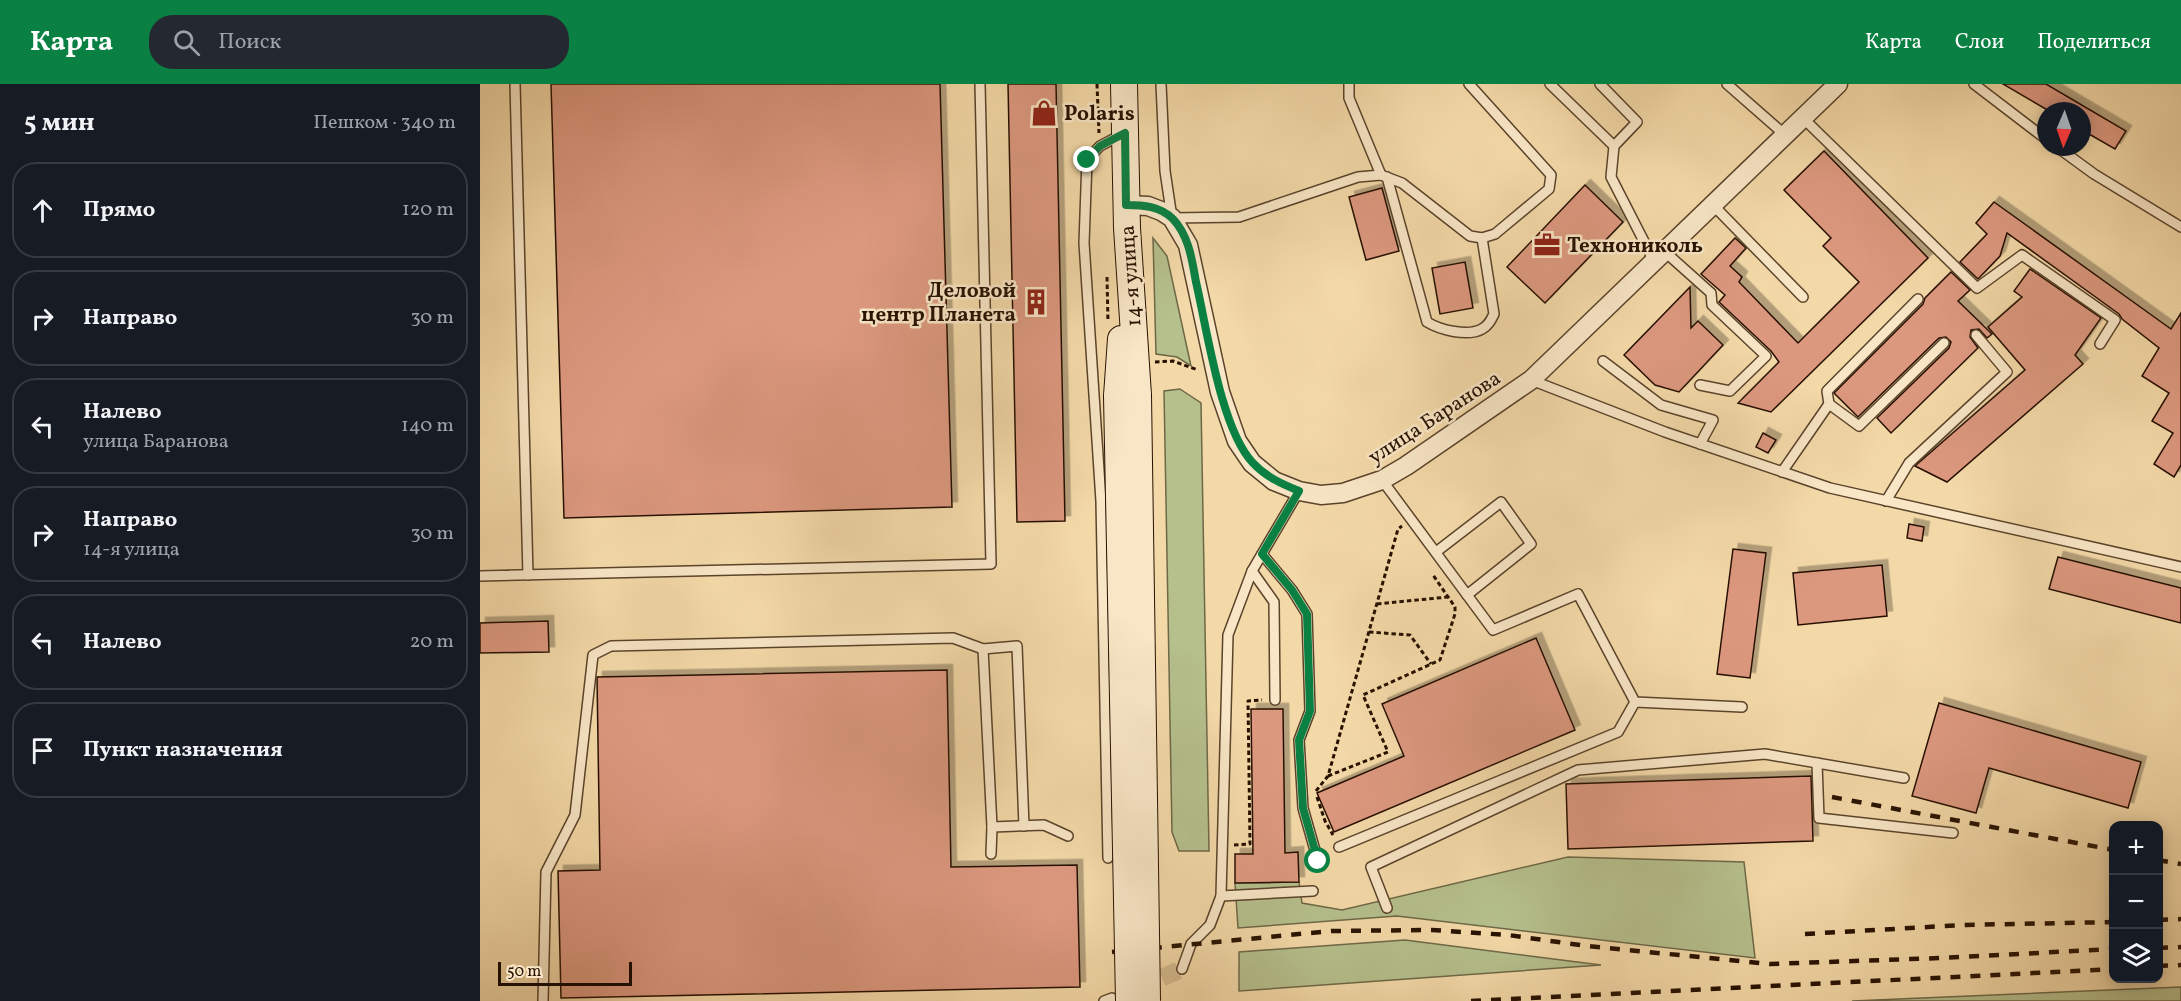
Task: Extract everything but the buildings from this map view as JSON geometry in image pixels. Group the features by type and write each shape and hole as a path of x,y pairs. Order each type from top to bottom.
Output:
{"main road":[{"name":"14-я улица","path":"1124,84 1128,396"},
{"path":"1115,1000 1128,396"},
{"path":"1128,396 1147,1001"}],"street":[{"name":"улица Баранова","path":"1172,218 1188,245 1220,392 1237,441 1252,463 1274,481 1299,491 1321,495 1342,493 1382,480 1406,466 1531,381 1838,84"},
{"path":"1127,216 1148,206 1172,218"}],"lane":[{"path":"515,84 528,575"},
{"path":"480,576 991,564 980,84"},
{"path":"1161,84 1165,171 1172,218 1239,216 1358,177 1384,176 1402,183 1470,236 1482,238 1495,234 1549,189 1551,175 1469,84"},
{"path":"1348,84 1349,98 1384,176 1427,322 1437,328 1451,332 1481,331 1490,323 1494,314 1482,238"},
{"path":"1550,84 1614,146"},
{"path":"1600,84 1637,122 1614,146 1611,177 1659,256 1711,292 1712,304 1766,356 1730,391 1700,385"},
{"path":"1727,84 1785,135"},
{"path":"1974,84 2037,132"},
{"path":"1803,118 1977,288 2022,255 2115,320 2100,344"},
{"path":"1108,858 1101,501 1084,243 1087,160 1100,146 1125,133"},
{"path":"2069,156 2094,174 2181,227"},
{"path":"1713,205 1803,297"},
{"path":"1782,472 1829,404 1827,391 1918,299"},
{"path":"1887,501 1909,463 2007,372 1976,335"},
{"path":"1829,404 1859,426 1944,344"},
{"path":"1603,361 1661,405 1713,420 1700,444"},
{"path":"1531,381 1700,444 1830,488 2181,567"},
{"path":"1382,480 1492,630 1578,594 1635,702"},
{"path":"1182,969 1191,944 1210,925 1221,896 1228,635 1252,571 1299,491"},
{"path":"1436,552 1502,501 1531,543 1467,596"},
{"path":"1262,554 1292,590 1307,614 1310,711 1299,740 1303,808 1318,861"},
{"path":"1252,571 1274,602 1275,700"},
{"path":"543,1001 546,872 575,815 593,655 611,646 953,638 983,648 1017,646 1024,826"},
{"path":"983,648 992,827 991,854"},
{"path":"1635,702 1742,707"},
{"path":"1339,847 1618,732 1635,702"},
{"path":"1387,908 1371,867 1578,770 1765,754 1904,778"},
{"path":"1817,763 1819,818 1953,832"},
{"path":"992,827 1044,825 1068,836"},
{"path":"1221,896 1313,891"}],"path":[{"path":"1150,362 1173,361 1200,370"},
{"path":"1339,847 1325,820 1315,793 1328,776 1398,529 1412,520"},
{"path":"1401,527 1407,536"},
{"path":"1328,776 1388,752 1363,695 1440,660 1455,614 1455,607 1430,570"},
{"path":"1377,604 1448,597"},
{"path":"1369,632 1410,635 1431,664"},
{"path":"1222,845 1250,844 1248,701 1275,700"}],"green space":[{"path":"1153,238 1167,256 1191,366 1177,357 1156,354"},
{"path":"1180,389 1201,403 1209,851 1179,851 1172,832 1164,391"},
{"path":"1568,857 1744,862 1755,958 1397,916 1238,928 1235,883 1299,882 1302,903 1342,910"},
{"path":"1405,940 1601,965 1239,991 1239,952"},
{"path":"2181,987 2181,1001 1852,1001"}],"tunnel":[{"path":"1137,988 1182,969"}],"railway":[{"path":"1832,797 2109,849"},
{"path":"2163,861 2181,864"},
{"path":"2163,920 2181,919"},
{"path":"1805,934 1963,925 2109,922"},
{"path":"1112,952 1331,931 1432,930 1508,935 1587,946 1770,964 2109,949"},
{"path":"2163,948 2181,947"},
{"path":"2163,966 2181,965"},
{"path":"1471,1001 2109,969"}],"place":[{"name":"Polaris","path":"1044,113"},
{"name":"Технониколь","path":"1547,245"},
{"name":"Деловой центр Планета","path":"1036,302"}],"route":[{"path":"1087,160 1100,146 1125,133 1126,205 1148,206 1161,211 1172,218 1181,230 1188,245 1220,392 1237,441 1252,463 1274,481 1299,491 1262,554 1292,590 1307,614 1310,711 1299,740 1303,808 1318,861"}]}
